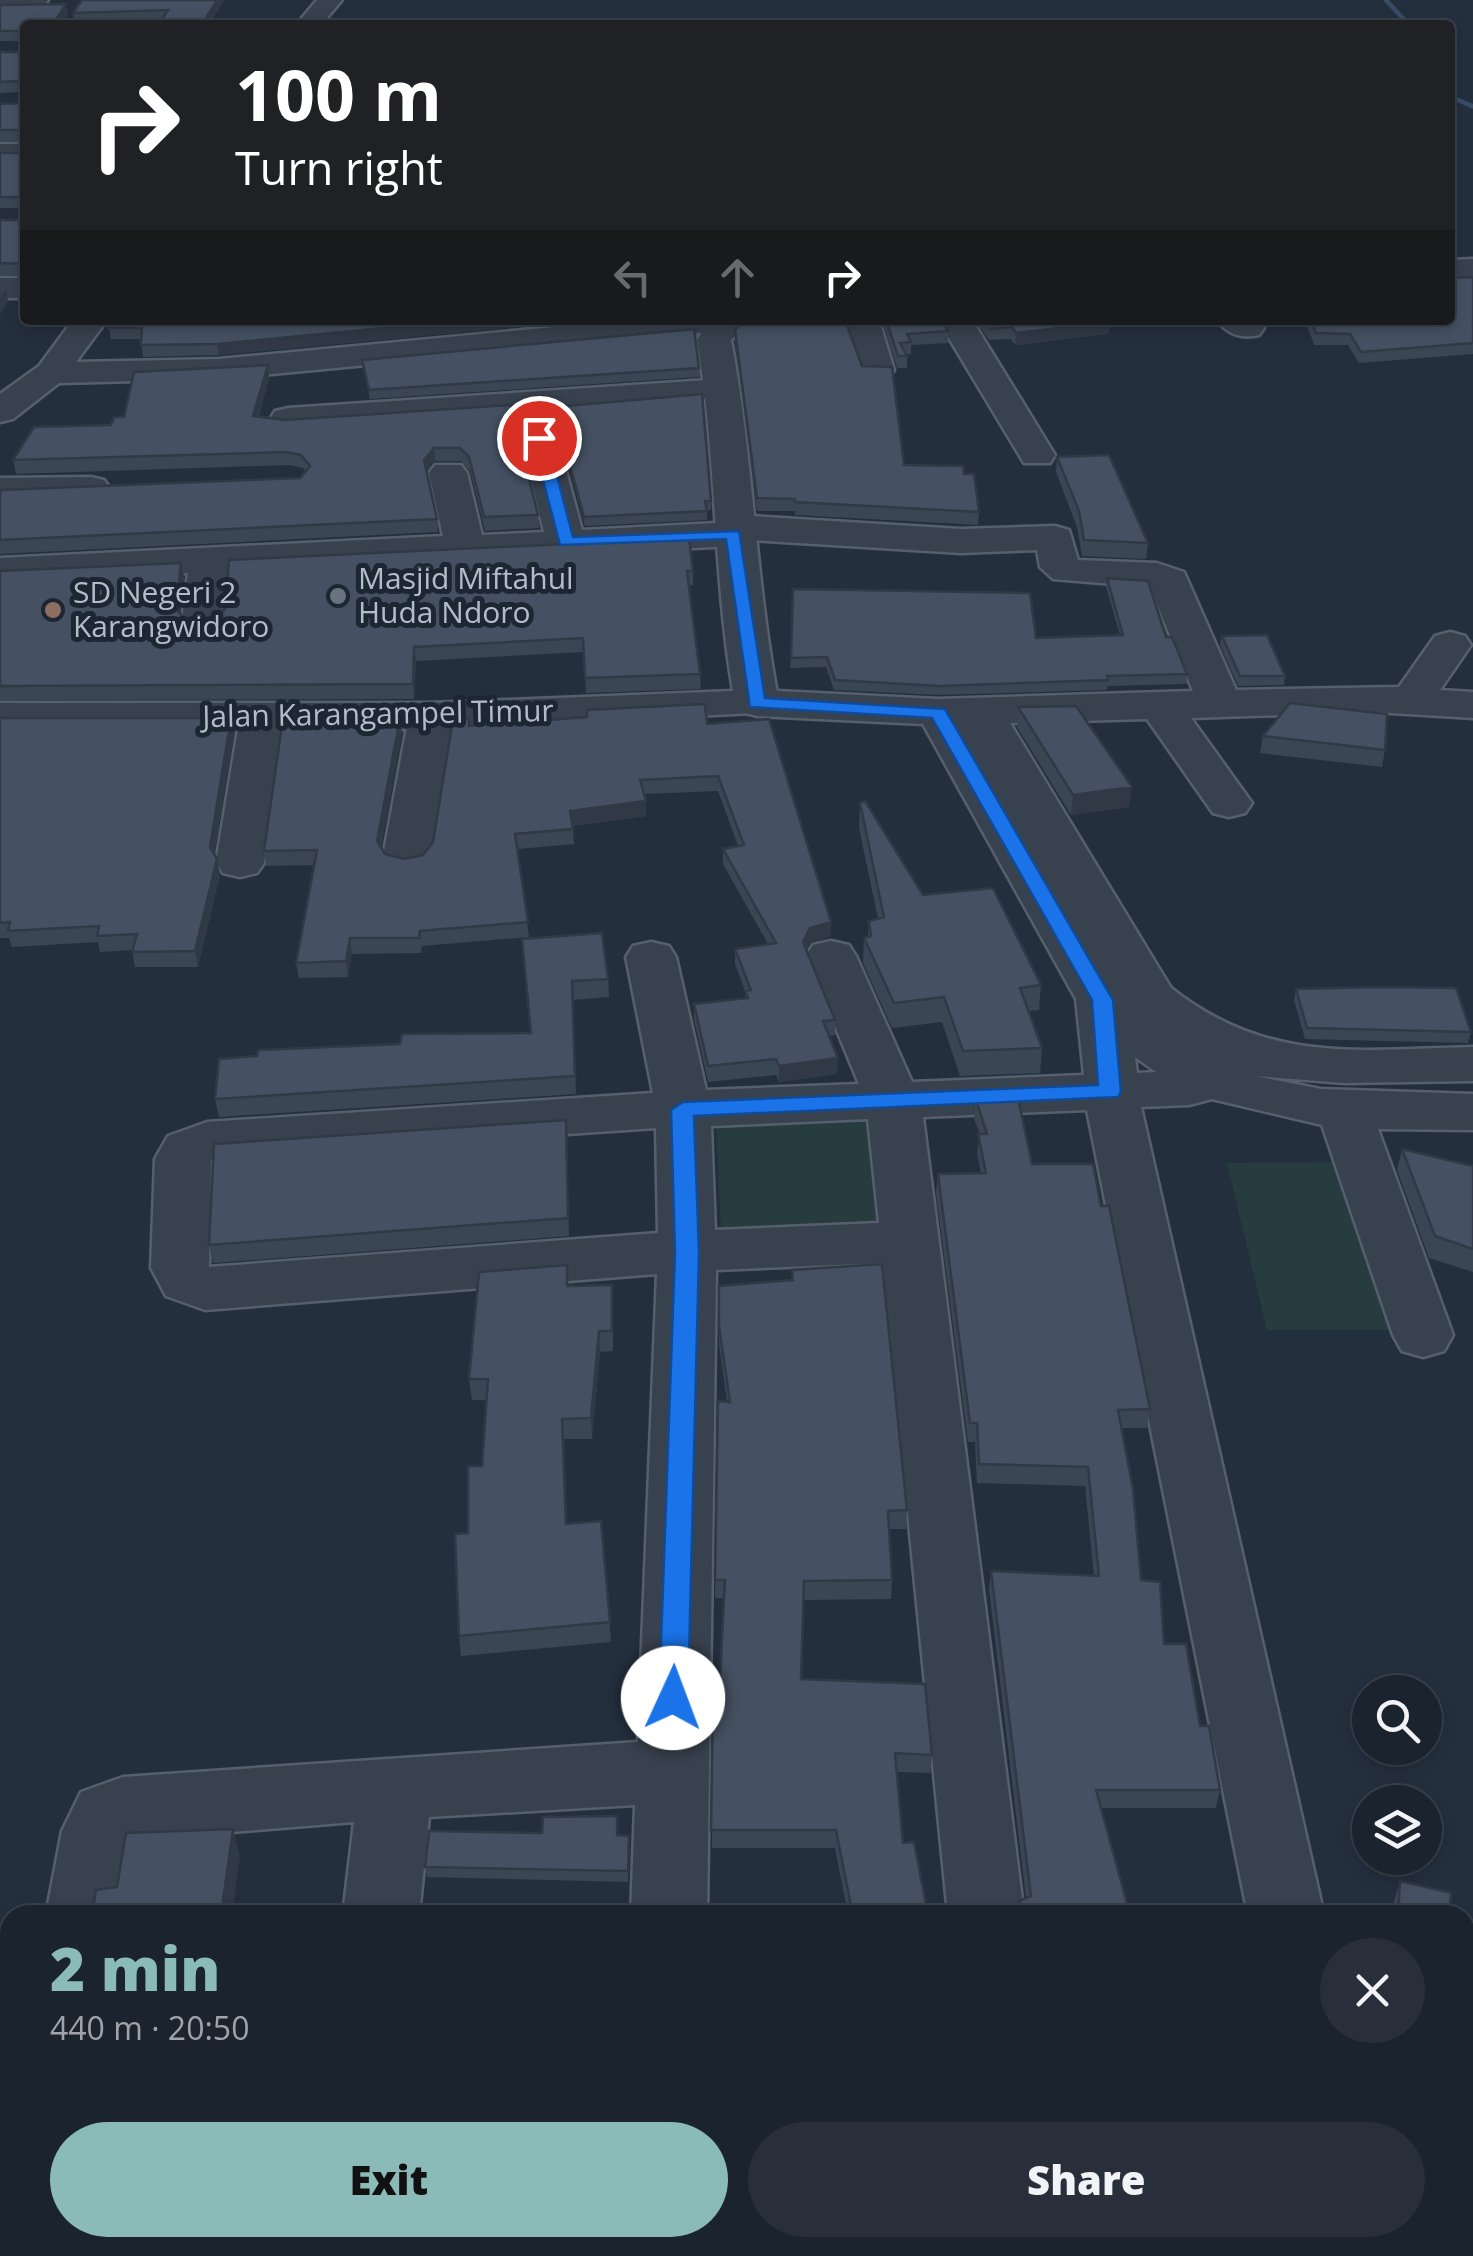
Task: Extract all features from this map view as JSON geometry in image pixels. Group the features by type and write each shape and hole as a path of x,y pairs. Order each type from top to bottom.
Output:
{"street":[{"path":"0,7 36,0 70,0"},
{"path":"312,20 330,0"},
{"path":"0,411 51,372 86,325"},
{"path":"51,372 160,372 299,360 510,330 619,325"},
{"path":"719,325 714,340 723,389 734,531 757,703"},
{"path":"864,325 877,370"},
{"path":"958,325 1037,455"},
{"path":"299,360 288,434 530,404 723,389"},
{"path":"530,404 566,542"},
{"path":"448,473 464,547"},
{"path":"0,489 118,486"},
{"path":"0,570 209,560 291,536 464,547 734,531 961,541 1126,536"},
{"path":"1056,538 1060,567 1067,571 1157,575 1170,581 1219,702"},
{"path":"203,621 209,560"},
{"path":"1412,700 1450,645"},
{"name":"Jalan Karangampel Timur","path":"0,716 431,716 757,703 959,712 1219,702 1412,700 1473,704"},
{"path":"1158,703 1229,802"},
{"path":"959,712 1102,1000 1129,1030 1160,1053 1231,1068 1473,1064"},
{"path":"959,712 1150,998 1231,1068 1286,1102 1473,1141"},
{"path":"406,857 431,716"},
{"path":"240,863 262,718"},
{"path":"831,956 896,1120 985,1905"},
{"path":"650,958 683,1110 687,1252 670,1905"},
{"path":"1102,1000 1113,1108 1284,1905"},
{"path":"908,1242 687,1252 205,1289 188,1280 180,1268 183,1159 188,1149 207,1140 683,1110 896,1120 1113,1108 1189,1088 1231,1068"},
{"path":"1345,1113 1473,1112"},
{"path":"1345,1113 1423,1335"},
{"path":"86,1905 99,1831 107,1815 123,1809 394,1787 671,1772"},
{"path":"383,1905 394,1787"}],"green space":[{"path":"876,1117 885,1226 721,1234 716,1122"},
{"path":"1342,1162 1393,1330 1267,1330 1227,1163"}],"building":[{"path":"82,0 217,0 205,20 161,20 168,10 73,13"},
{"path":"66,4 56,20 20,20 20,31 0,31 0,5"},
{"path":"0,52 20,52 18,81 0,82"},
{"path":"20,103 20,130 0,130 0,104"},
{"path":"0,153 20,153 20,197 0,197"},
{"path":"0,220 20,220 20,264 0,263"},
{"path":"1473,277 1473,343 1361,352 1350,334 1316,333 1313,325 1455,325 1455,278"},
{"path":"414,325 217,344 141,345 142,328 109,328"},
{"path":"740,325 847,325 862,366 892,367 904,465 963,466 964,474 974,474 979,512 757,498 735,330"},
{"path":"888,325 944,325 948,331 907,334 911,342 900,343 907,356 898,356"},
{"path":"987,325 1084,325 1016,333 1012,327 990,329"},
{"path":"694,329 699,368 369,390 362,360"},
{"path":"268,365 253,416 286,420 511,405 538,515 484,517 469,457 460,448 434,448 424,460 437,519 0,540 0,490 300,478 310,466 301,455 287,452 13,460 34,427 111,425 114,417 124,417 134,372"},
{"path":"702,394 711,501 705,501 707,511 584,517 554,407"},
{"path":"1109,455 1148,543 1084,540 1079,511 1057,457"},
{"path":"689,538 693,571 687,571 700,674 585,678 583,638 414,647 413,684 0,686 0,571 181,563 176,609 185,619 200,622 216,619 225,609 229,560"},
{"path":"1107,578 1148,581 1166,637 1172,637 1187,674 939,686 835,680 827,657 791,658 793,589 1030,593 1036,638 1123,635"},
{"path":"1267,635 1285,676 1240,676 1222,636"},
{"path":"1290,703 1387,714 1385,750 1263,736"},
{"path":"705,704 707,724 769,719 831,922 810,928 803,942 835,1020 823,1021 838,1058 779,1066 776,1059 708,1066 694,1004 748,998 745,991 751,990 735,949 776,943 723,849 744,845 718,776 640,780 646,801 570,811 573,829 515,834 528,922 420,931 419,938 350,938 346,961 296,963 317,850 264,851 283,718 400,718 377,841 385,854 404,859 423,855 433,842 453,719 469,718 469,726 587,717 587,710"},
{"path":"1076,706 1132,787 1073,795 1018,707"},
{"path":"0,718 231,718 210,847 217,859 195,951 132,952 137,934 97,936 99,926 8,931 10,922 0,923"},
{"path":"865,801 923,895 993,888 1041,985 1020,988 1042,1048 963,1051 944,997 894,1003 864,938 871,936 869,921 884,917 860,803"},
{"path":"602,933 608,979 572,981 575,1076 215,1099 219,1059 257,1056 258,1050 400,1044 402,1034 531,1033 522,939"},
{"path":"1456,988 1471,1032 1307,1028 1296,989"},
{"path":"1018,1098 1032,1164 1093,1164 1101,1206 1109,1206 1150,1409 1118,1410 1133,1489 1141,1580 1160,1582 1164,1644 1186,1644 1200,1726 1209,1726 1220,1790 1096,1790 1127,1905 1020,1905 1019,1901 1031,1896 991,1571 1099,1576 1088,1467 979,1464 977,1423 970,1423 938,1174 986,1173 978,1134 987,1134 976,1100"},
{"path":"566,1120 568,1218 209,1245 214,1144"},
{"path":"1402,1149 1473,1166 1473,1249 1435,1236"},
{"path":"882,1264 907,1510 888,1511 892,1580 804,1581 801,1679 925,1684 932,1755 895,1753 903,1843 914,1842 926,1905 851,1905 836,1830 711,1830 713,1698 719,1698 725,1580 715,1580 718,1401 730,1402 719,1326 719,1286 793,1280 792,1270"},
{"path":"567,1265 567,1286 612,1285 612,1331 599,1331 591,1418 562,1419 566,1524 601,1521 610,1622 459,1636 455,1534 468,1533 468,1466 482,1466 488,1379 469,1379 479,1272"},
{"path":"617,1816 617,1835 629,1836 628,1871 425,1867 429,1831 542,1833 543,1817"},
{"path":"233,1829 222,1905 94,1905 96,1890 117,1887 126,1833"},
{"path":"1400,1881 1451,1893 1450,1905 1399,1905"}],"waterway":[{"path":"1386,0 1404,20"},
{"path":"1455,98 1473,107"}],"place":[{"name":"Masjid Miftahul Huda Ndoro","path":"338,596"},
{"name":"SD Negeri 2 Karangwidoro","path":"53,610"}],"route":[{"path":"539,438 566,542 734,534 742,622 757,703 938,712 1102,1000 1110,1092 683,1110 687,1252 673,1698"}]}
